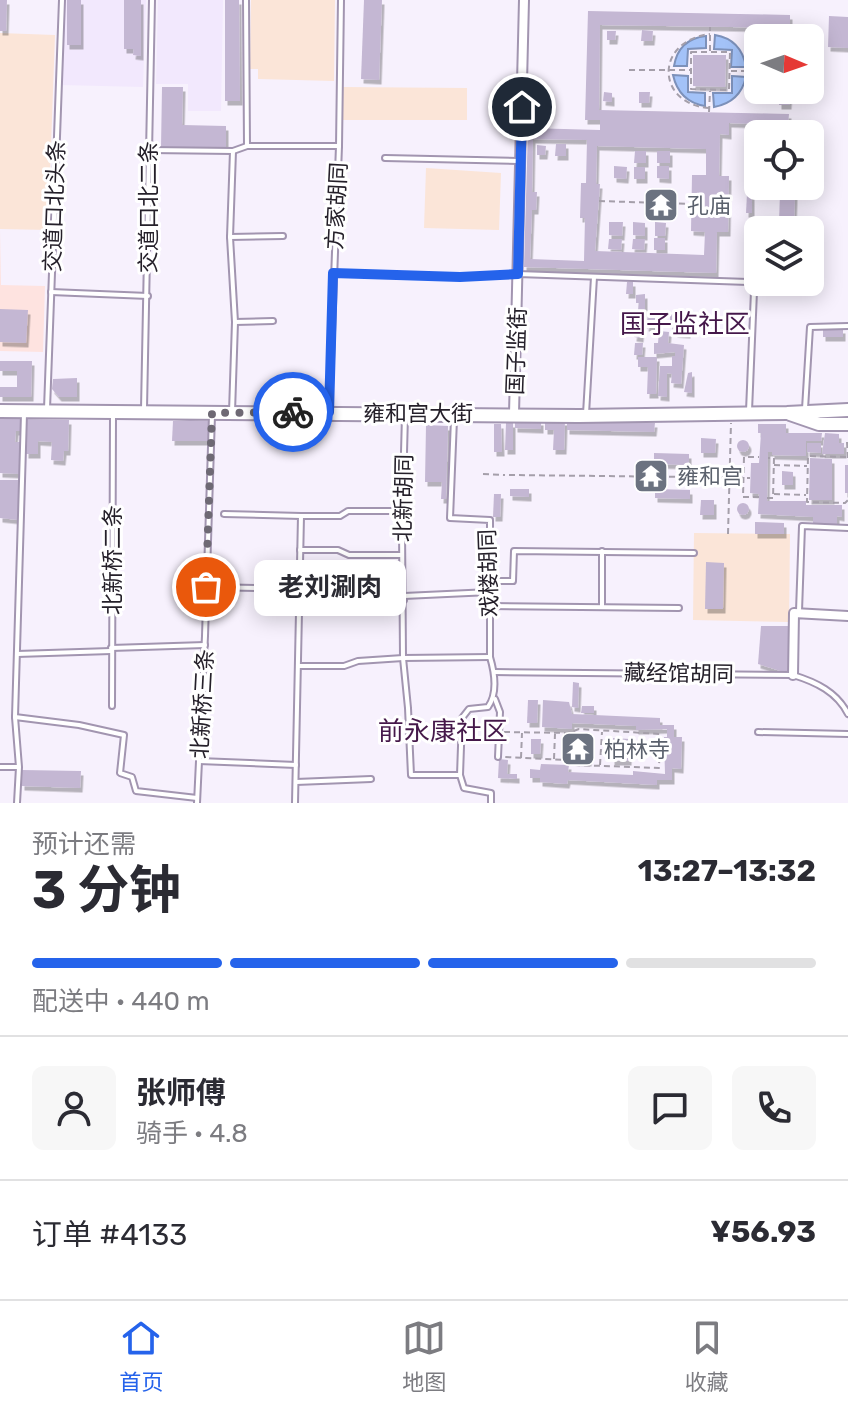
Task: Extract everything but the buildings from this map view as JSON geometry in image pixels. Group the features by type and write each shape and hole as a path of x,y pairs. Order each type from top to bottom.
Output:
{"main road":[{"name":"雍和宫大街","path":"0,411 586,415 848,410"},
{"name":"雍和宫大街","path":"787,413 819,424 848,424"}],"street":[{"name":"国子监街","path":"514,414 524,0"},
{"path":"793,675 794,613 848,616"}],"lane":[{"name":"交道口北头条","path":"47,413 62,0"},
{"name":"交道口北二条","path":"144,414 152,0"},
{"path":"246,0 247,146"},
{"name":"方家胡同","path":"329,412 341,0"},
{"path":"150,150 233,151 247,146 339,146"},
{"path":"232,412 235,322 230,237 233,151"},
{"path":"385,158 521,161"},
{"path":"230,237 283,236"},
{"path":"333,273 460,277 518,274 748,282 754,291 749,413"},
{"path":"586,415 594,277"},
{"path":"51,292 148,296"},
{"path":"235,322 273,321"},
{"path":"805,411 810,327 848,326"},
{"path":"17,803 19,767 15,717 24,412"},
{"name":"北新桥三条","path":"197,801 212,413"},
{"name":"北新胡同","path":"405,413 403,658 411,775 460,775"},
{"name":"北新桥二条","path":"112,706 113,414"},
{"name":"戏楼胡同","path":"454,414 450,518 490,520 490,657 494,672 494,697 500,712 498,757"},
{"path":"224,514 340,516 348,511 403,511"},
{"path":"295,803 301,516"},
{"path":"799,614 802,526 848,528"},
{"path":"300,550 338,550 349,555 402,555"},
{"path":"490,581 513,581 514,551 694,553"},
{"path":"602,551 602,607"},
{"path":"206,587 300,589"},
{"path":"345,597 375,600 490,592"},
{"path":"490,606 679,608"},
{"path":"17,654 205,645"},
{"path":"299,666 344,666 358,661 403,658 490,657"},
{"name":"藏经馆胡同","path":"494,672 793,675 829,691 843,703 848,714"},
{"path":"491,803 491,793 464,788 460,775 462,718 469,709 488,707 494,697"},
{"path":"15,717 79,725 124,735 120,773 132,777 136,791 197,801"},
{"path":"758,732 848,734"},
{"path":"199,761 296,765"},
{"path":"0,767 19,767"},
{"path":"296,782 371,779"}],"path":[{"path":"710,27 710,52"},
{"path":"710,34 694,36 683,42 670,60 669,70 678,95 697,107 709,110 710,90"},
{"path":"691,52 710,52 730,52 729,90 691,89 691,52"},
{"path":"629,70 691,70"},
{"path":"730,71 744,71"},
{"path":"599,201 691,204"},
{"path":"728,534 731,414"},
{"path":"847,442 847,459 808,456 807,502 845,503 848,500"},
{"path":"759,457 744,457 743,497 759,497"},
{"path":"767,498 773,498 774,494 774,458 768,458"},
{"path":"774,465 808,466"},
{"path":"483,474 692,477"},
{"path":"697,477 750,478"},
{"path":"774,494 808,495"},
{"path":"498,757 567,760 576,765 659,768 660,734 579,729 568,733 499,732"},
{"path":"600,766 602,730"},
{"path":"521,758 522,732"},
{"path":"554,759 555,733"}],"shaded area":[{"path":"64,0 146,0 143,87 60,85"},
{"path":"158,0 223,0 221,111 188,111 188,84 156,84"},
{"path":"251,0 335,0 334,81 258,79 258,69 250,69"},
{"path":"0,33 55,35 48,230 0,229"},
{"path":"343,87 467,88 467,120 343,120"},
{"path":"426,168 501,173 499,230 424,228"},
{"path":"0,229 1,285 45,286 43,352 0,351"},
{"path":"694,533 790,534 789,622 693,620"}],"water":[{"path":"715,35 727,39 736,45 744,67 731,67 732,50 714,49"},
{"path":"706,36 706,48 688,49 687,66 674,66 684,45"},
{"path":"673,75 688,76 688,92 705,93 705,106 684,96"},
{"path":"732,76 744,77 739,93 731,101 714,107 713,93 732,93"}],"way so far":[{"path":"206,587 212,413 293,412"}],"place":[{"name":"孔庙","path":"661,205"},
{"name":"雍和宫","path":"651,476"},
{"name":"老刘涮肉","path":"206,587"},
{"name":"柏林寺","path":"578,749"}],"district":[{"name":"国子监社区","path":"685,324"},
{"name":"前永康社区","path":"443,731"}],"route":[{"path":"293,412 329,412 333,273 387,277 518,274 522,107"}]}
